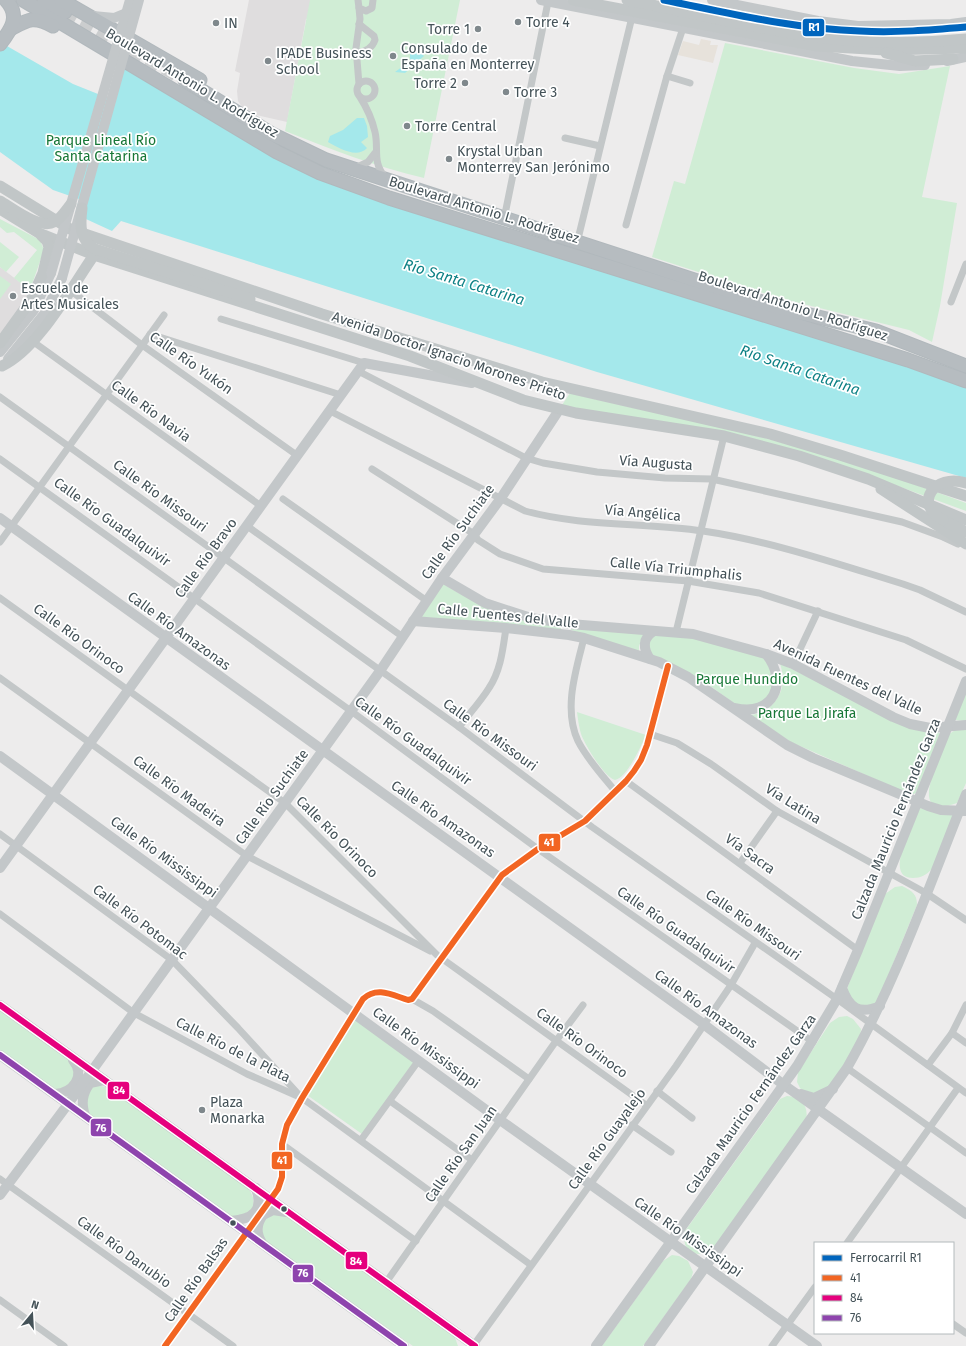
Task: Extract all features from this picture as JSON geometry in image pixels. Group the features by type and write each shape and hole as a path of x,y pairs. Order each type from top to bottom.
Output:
{"highway":[{"path":"6,0 11,7 13,15 12,29"},
{"path":"44,0 89,15 138,43 218,91 251,122"},
{"path":"24,1 60,17 102,41 113,41 124,35"},
{"name":"Boulevard Antonio L. Rodríguez","path":"24,1 224,121 298,163 389,198 800,325 908,360 966,381"},
{"path":"0,44 12,29 27,20 39,20 80,40 96,44"},
{"path":"124,35 123,44 127,55 207,104 221,115 224,121"},
{"path":"127,55 129,45 138,43"},
{"name":"Boulevard Antonio L. Rodríguez","path":"185,80 251,122 294,146 353,169 777,307 876,331 966,366"}],"main road":[{"path":"573,0 726,24 846,40 903,43 966,40"},
{"path":"627,0 818,46 876,50 966,48"},
{"path":"876,50 915,61 953,59"},
{"name":"Avenida Doctor Ignacio Morones Prieto","path":"0,186 70,229 322,314 542,382 770,434 966,496"},
{"path":"0,201 24,216 44,224 55,222 76,206 82,235 87,243 95,249 301,314 322,314"},
{"name":"Avenida Doctor Ignacio Morones Prieto","path":"0,209 39,233 94,256 410,356 523,400 559,410 724,436 799,456 868,479 946,517 966,520"},
{"path":"0,343 28,307 40,280 49,247 47,241 39,233"},
{"path":"1,368 16,358 27,341 51,318 94,256"},
{"path":"868,479 900,503 966,544"},
{"path":"966,483 948,480 936,486 932,491 929,502 934,514 946,517 966,517"},
{"path":"946,517 966,532"},
{"path":"946,517 951,528 966,538"}],"street":[{"path":"27,341 46,313 62,278 76,206 130,0"},
{"path":"124,35 134,0"},
{"path":"0,352 34,310 51,273 76,206 139,0"},
{"path":"358,0 360,22 356,53 358,66 363,81 374,86 369,111"},
{"path":"360,22 372,8 373,0"},
{"path":"712,0 732,2 818,21 858,26 951,24 966,22"},
{"path":"504,219 545,1 852,61 900,66 922,65 966,57"},
{"path":"726,24 732,2"},
{"path":"359,8 362,11 368,11"},
{"path":"89,15 114,18 131,11"},
{"path":"577,243 632,17"},
{"path":"356,53 368,50 373,46 375,40 374,36 363,29 360,22"},
{"path":"626,225 667,76 683,28"},
{"path":"358,66 363,81 357,91 369,111 375,133 375,153 380,171 388,180"},
{"path":"667,76 690,83"},
{"path":"360,97 365,98 372,96"},
{"path":"565,138 600,146"},
{"path":"353,169 368,162 375,153"},
{"path":"951,302 966,264"},
{"name":"Calle Río Yukón","path":"70,290 142,345 298,456"},
{"path":"0,542 164,315"},
{"name":"Vía Augusta","path":"221,319 361,367 526,458 543,463 597,472 665,478 712,479 902,522 966,547"},
{"path":"150,334 341,395"},
{"name":"Calle Río Navia","path":"27,341 35,343 261,506"},
{"path":"361,367 483,385"},
{"name":"Calle Río Bravo","path":"0,868 361,367"},
{"name":"Calle Río Missouri","path":"0,397 459,727 585,821 755,943 837,999 966,1093"},
{"name":"Calle Río Suchiate","path":"0,1195 4,1182 68,1104 380,671 442,578 501,498 559,410"},
{"name":"Vía Angélica","path":"330,411 525,510 560,518 701,531 766,544 874,575 920,590 966,612"},
{"path":"676,632 701,531 712,479 724,436"},
{"name":"Calle Río Guadalquivir","path":"0,459 351,711 538,849 812,1042"},
{"name":"Calle Vía Triumphalis","path":"372,469 474,534 478,540 500,554 543,568 688,581 759,592 906,640 966,669"},
{"path":"283,499 427,601"},
{"name":"Calle Río Amazonas","path":"0,518 322,751 704,1024 784,1085 966,1214"},
{"path":"247,526 403,637"},
{"name":"Avenida Fuentes del Valle","path":"442,578 473,598 504,610 531,618 570,624 654,632 676,632 717,639 793,664 893,717 910,724 930,728 966,725"},
{"name":"Calle Río Orinoco","path":"0,598 285,803 440,957 646,1105"},
{"path":"793,664 818,611"},
{"name":"Calle Fuentes del Valle","path":"413,621 506,628 569,635 584,638 650,659 668,666 688,677 787,745 917,802 941,810 963,811"},
{"path":"569,635 567,629 570,624"},
{"path":"459,727 490,687 501,660 506,628"},
{"path":"650,659 644,646 647,637 654,632"},
{"path":"584,638 573,690 572,720 574,730 583,750 615,791"},
{"path":"733,708 743,710 761,707 772,697 777,685 778,676 772,662 766,654"},
{"path":"411,1000 440,957 500,878 538,849 585,821 626,780 641,760 650,734 668,666"},
{"name":"Calle Río Madeira","path":"0,678 247,856 440,957"},
{"name":"Calzada Mauricio Fernández Garza","path":"596,1346 784,1085 812,1042 837,999 966,681"},
{"name":"Vía Latina","path":"650,734 668,739 683,746 777,811 926,893 966,920"},
{"name":"Calle Río Mississippi","path":"0,756 500,1120 817,1346"},
{"name":"Vía Sacra","path":"626,780 858,950"},
{"path":"648,1346 819,1110 847,1068 880,1006 926,893 963,811 966,794"},
{"path":"740,863 777,811"},
{"name":"Calle Río Potomac","path":"0,834 172,960 302,1098"},
{"name":"Calle Río de la Plata","path":"0,914 134,1013 270,1085 302,1098 444,1200 531,1265"},
{"name":"Calle Río Guayalejo","path":"474,1346 646,1105 657,1092 731,984 755,943"},
{"path":"842,988 847,1001 859,1010 868,1010 880,1006"},
{"name":"Calle Río Balsas","path":"165,1346 278,1189 282,1177 282,1144 287,1125 354,1013 363,999 371,993 386,993 411,1000 433,1011 529,1079"},
{"path":"0,1005 387,1281 474,1346"},
{"name":"Calle Río San Juan","path":"387,1281 583,1005"},
{"path":"928,1066 952,1033 966,1005"},
{"path":"952,1033 966,1043"},
{"path":"0,1055 404,1346"},
{"path":"55,1094 66,1092 76,1084 78,1069 70,1056"},
{"path":"361,1140 419,1060"},
{"path":"797,1066 792,1080 797,1090 801,1093 814,1098 833,1089"},
{"path":"847,1068 966,1153"},
{"path":"270,1085 277,1082 281,1074"},
{"path":"84,1116 82,1097 87,1087 90,1083 96,1080 104,1080"},
{"path":"848,1242 931,1128 958,1088"},
{"path":"657,1092 692,1118"},
{"path":"390,1101 472,1160"},
{"path":"632,1125 671,1152"},
{"path":"282,1144 416,1242"},
{"name":"Calle Río Danubio","path":"4,1182 233,1346"},
{"path":"231,1221 249,1218 254,1213 259,1201 256,1188"},
{"path":"262,1243 258,1236 257,1230 263,1215 273,1210 290,1213"},
{"path":"772,1346 814,1288"},
{"path":"0,1300 64,1346"},
{"path":"954,1325 966,1333"},
{"path":"455,1331 461,1346"}],"shaded area":[{"name":"IPADE Business School","path":"249,0 348,0 306,19 287,122 245,111 238,101 237,91 240,73 235,71"},
{"path":"701,39 711,41 710,45 718,45 713,63 678,55 683,41 699,45"},
{"name":"Escuela de Artes Musicales","path":"0,267 30,290 24,302 0,335"}],"green space":[{"path":"310,0 460,0 424,178 371,163 285,131"},
{"path":"725,43 854,68 899,74 950,66 922,197 957,203 940,306 932,342 909,330 779,298 652,257 674,181 685,184"},
{"path":"0,219 40,240 44,250 30,290 14,278 37,250 14,232 7,233 0,227"},
{"path":"0,242 19,257 6,272 0,267"},
{"path":"0,276 11,284 0,299"},
{"path":"570,393 768,439 843,460 966,503 966,511 854,470 562,405"},
{"path":"443,584 485,605 515,615 561,626 561,630 420,619"},
{"path":"571,627 644,633 639,646 639,651 571,630"},
{"name":"Parque Hundido","path":"656,634 693,636 763,656 776,681 770,696 760,704 747,707 735,704 706,683 654,656 647,648 649,637"},
{"name":"Parque La Jirafa","path":"780,663 907,727 940,733 916,793 911,795 791,742 750,715 757,714 768,709 780,694 783,675"},
{"path":"966,690 966,721 954,720"},
{"path":"577,712 646,735 629,768 620,778 615,780 606,774 591,753 581,734"},
{"path":"959,728 966,728 966,783 957,803 944,806 935,805 930,801 929,794 932,776 948,735"},
{"path":"920,808 953,815 932,869 923,876 913,878 904,875 900,869 900,859 907,835"},
{"path":"902,886 915,895 917,905 877,1003 862,1009 847,994 848,986 885,894 895,887"},
{"path":"0,1010 73,1063 75,1083 60,1092 0,1053"},
{"path":"847,1016 853,1019 861,1029 860,1039 827,1091 806,1094 797,1082 798,1072 830,1023 839,1017"},
{"path":"354,1019 414,1062 362,1134 307,1095"},
{"path":"97,1085 106,1087 244,1184 252,1195 254,1202 253,1209 235,1219 86,1115 85,1101 87,1093 92,1087"},
{"path":"787,1096 796,1098 803,1103 807,1115 806,1120 711,1251 699,1254 690,1251 685,1243 685,1231 780,1099"},
{"path":"278,1213 287,1215 454,1335 458,1346 413,1346 267,1243 261,1236 262,1220"},
{"path":"672,1255 679,1256 688,1261 693,1272 691,1279 643,1346 602,1346 663,1261"}],"water":[{"name":"Río Santa Catarina","path":"0,42 73,84 108,98 118,64 274,156 906,365 966,388 966,478 597,372 121,221 112,231 75,214 79,199 53,190 0,152"},
{"path":"417,49 424,56 405,73 395,72 410,61 410,50"},
{"path":"357,118 364,118 367,126 368,137 361,142 367,148 358,153 353,153 328,142 330,136 343,130"}],"tunnel":[{"path":"65,12 185,80"}],"rail line":[{"name":"R1","path":"664,0 762,20 835,30 873,32 966,27"}],"transit line":[{"name":"41","path":"165,1346 278,1189 282,1177 282,1144 287,1125 363,999 368,995 379,992 408,1000 412,999 502,875 538,849 585,821 626,781 641,760 647,745 668,666"},
{"name":"84","path":"0,1005 475,1346"},
{"name":"76","path":"0,1055 404,1346"}],"place":[{"name":"Torre 4","path":"518,22"},
{"name":"IN","path":"216,23"},
{"name":"Torre 1","path":"478,29"},
{"name":"Consulado de España en Monterrey","path":"393,56"},
{"name":"IPADE Business School","path":"268,61"},
{"name":"Torre 2","path":"465,83"},
{"name":"Torre 3","path":"506,92"},
{"name":"Torre Central","path":"407,126"},
{"name":"Krystal Urban Monterrey San Jerónimo","path":"449,159"},
{"name":"Escuela de Artes Musicales","path":"13,296"},
{"name":"Plaza Monarka","path":"202,1110"}],"park label":[{"name":"Parque Lineal Río Santa Catarina","path":"101,148"}]}
